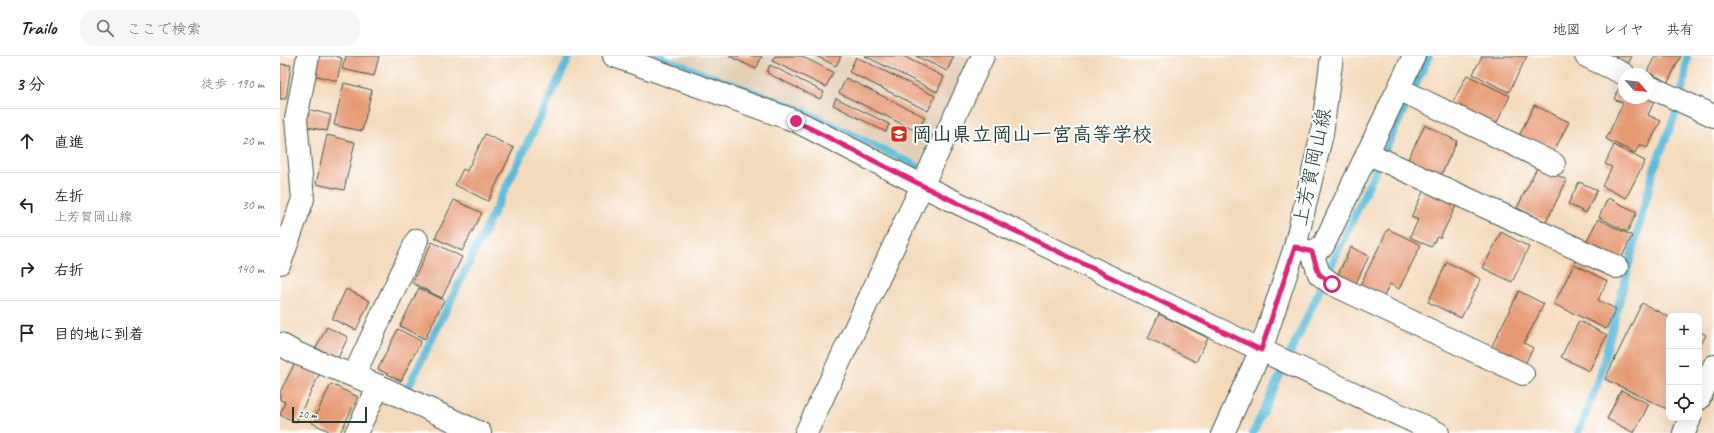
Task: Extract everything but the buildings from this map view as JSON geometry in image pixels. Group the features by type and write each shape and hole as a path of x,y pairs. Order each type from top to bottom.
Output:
{"street":[{"path":"280,263 303,198 296,119 308,56"},
{"path":"614,56 796,121 928,181 1287,363 1438,433"},
{"path":"806,433 928,181 983,56"},
{"name":"上芳賀岡山線","path":"1223,433 1261,350 1303,250 1322,134 1332,56"},
{"path":"1414,56 1408,93 1377,158 1323,246 1303,250 1325,279 1523,374"},
{"path":"1586,56 1618,71"},
{"path":"1654,89 1714,116"},
{"path":"1408,93 1554,164"},
{"path":"1377,158 1616,268"},
{"path":"354,375 417,240"},
{"path":"280,344 296,353 379,386 480,433"},
{"path":"1702,392 1714,366"},
{"path":"356,433 379,386"},
{"path":"1684,433 1689,421"}],"shaded area":[{"name":"岡山県立岡山一宮高等学校","path":"669,56 974,56 922,163 803,106"}],"waterway":[{"path":"408,388 570,56"},
{"path":"656,56 801,110 929,172"},
{"path":"1253,433 1429,56"},
{"path":"1578,433 1598,383 1654,169 1676,113 1684,82 1687,56"}],"place":[{"name":"岡山県立岡山一宮高等学校","path":"899,134"}],"route":[{"path":"796,121 935,192 1261,350 1295,247 1312,252 1319,274 1332,284"}]}
